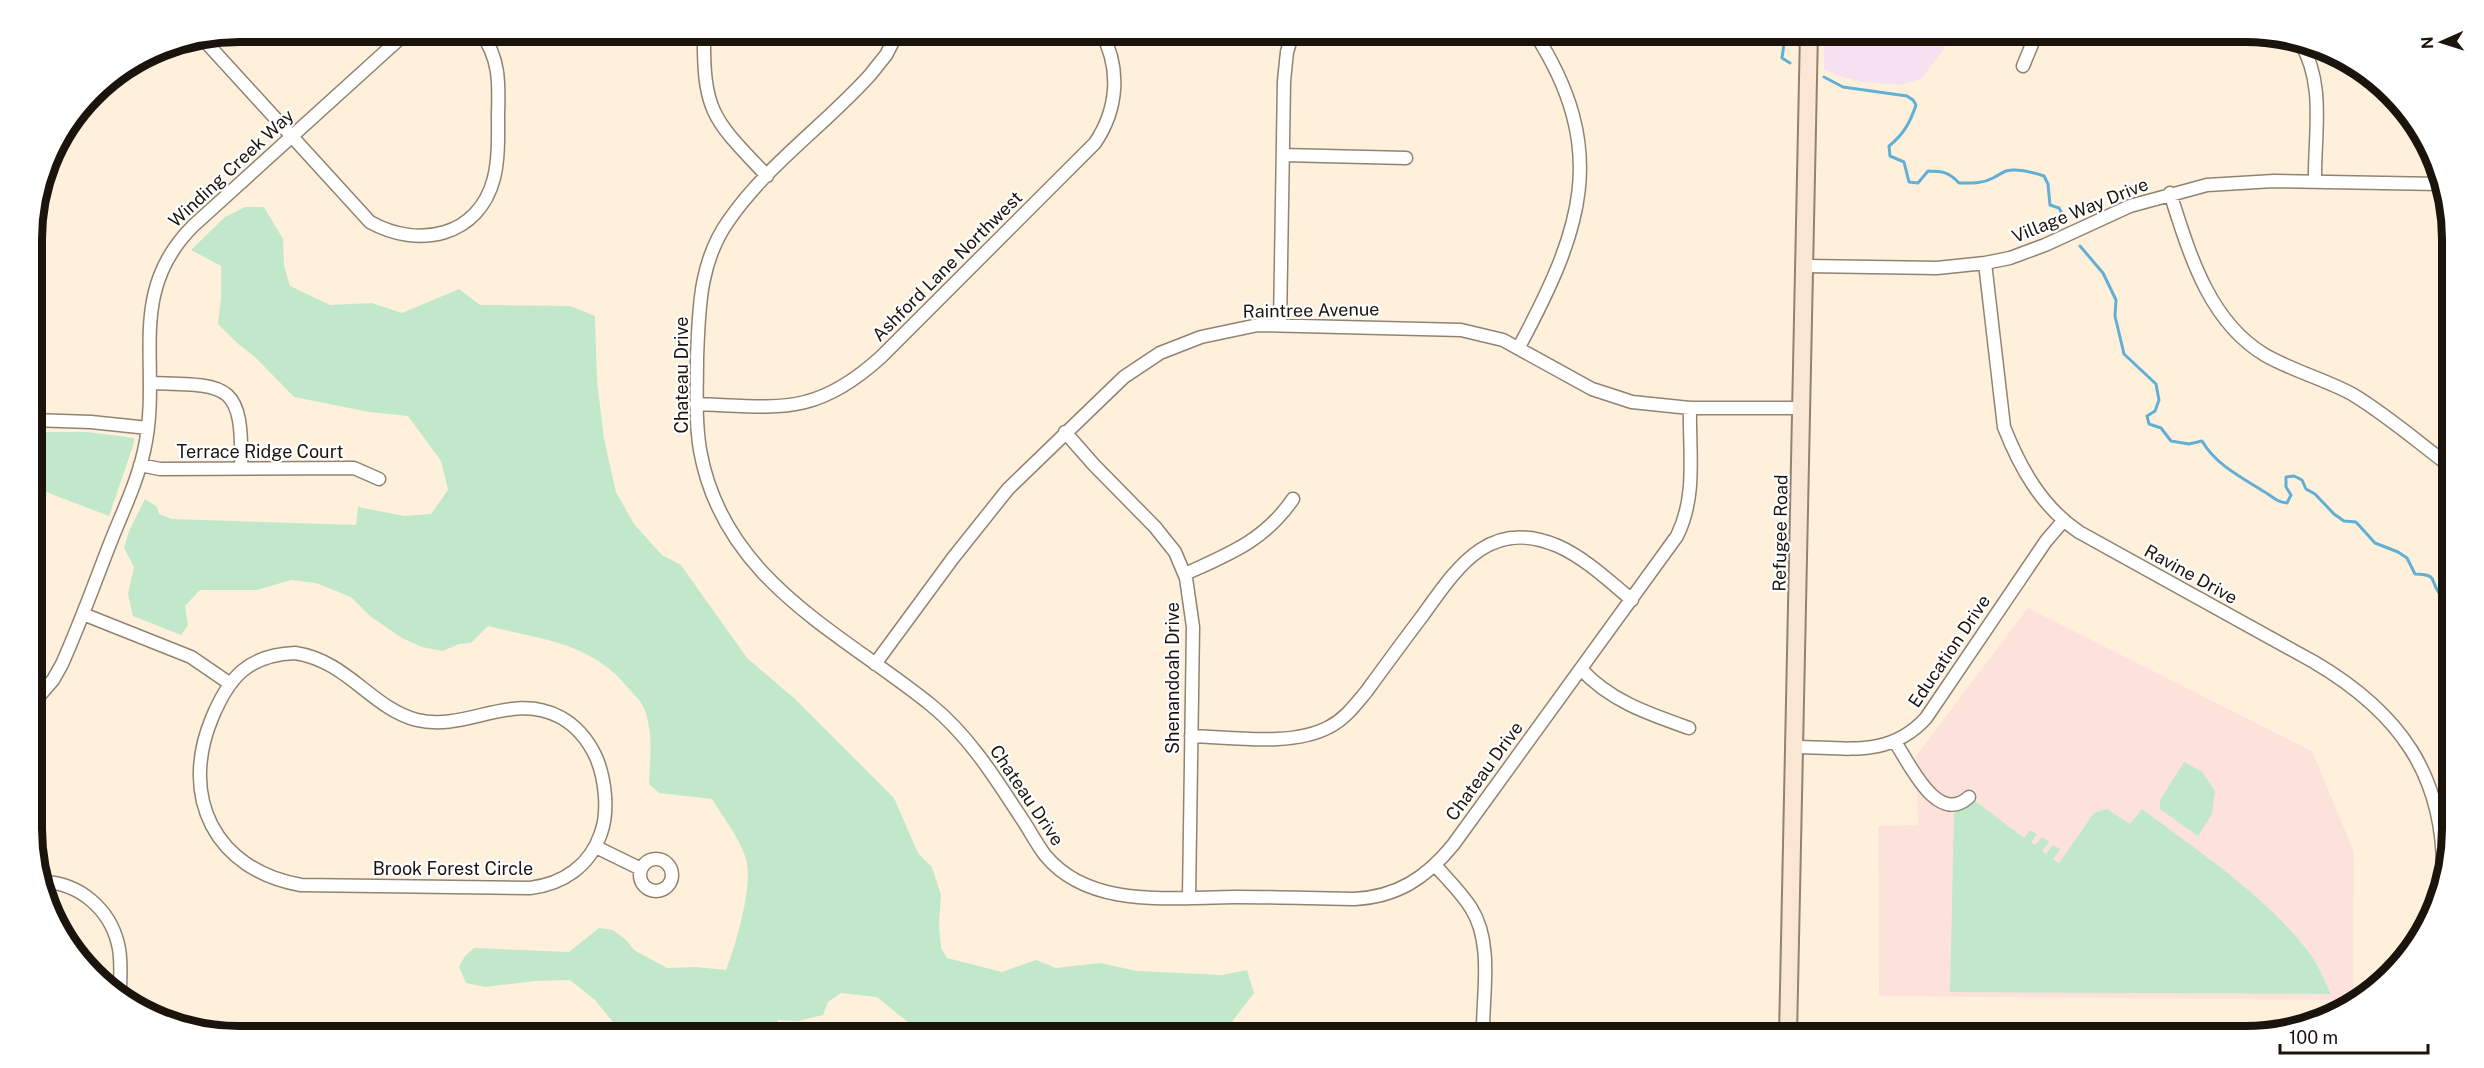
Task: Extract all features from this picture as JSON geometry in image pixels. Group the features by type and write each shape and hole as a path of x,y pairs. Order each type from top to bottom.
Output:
{"main road":[{"name":"Refugee Road","path":"1788,1026 1806,266 1809,42"}],"street":[{"name":"Winding Creek Way","path":"42,693 62,664 140,465 148,428 151,301 159,275 172,251 193,226 396,42"},
{"path":"208,45 370,222 396,234 423,238 438,235 463,224 482,204 490,190 497,164 498,73 493,54 486,42"},
{"path":"704,42 705,85 713,111 728,136 767,176"},
{"name":"Chateau Drive","path":"893,42 886,55 859,88 767,176 729,220 714,246 706,268 699,303 696,404 700,448 707,477 718,504 740,542 766,576 786,598 951,721 979,755 1044,853 1077,881 1104,892 1189,898 1369,898 1383,896 1410,885 1435,865 1453,845 1669,549 1685,516 1690,485 1690,408"},
{"name":"Ashford Lane Northwest","path":"696,404 770,407 811,402 848,385 881,357 1086,154 1099,137 1109,118 1115,86 1112,60 1105,42"},
{"path":"1280,325 1285,67 1291,42"},
{"path":"1519,347 1566,250 1574,224 1580,181 1579,144 1571,108 1555,68 1540,42"},
{"path":"2023,66 2033,42"},
{"path":"2305,52 2312,67 2316,89 2315,182"},
{"path":"1283,155 1406,158"},
{"name":"Village Way Drive","path":"1806,266 1937,268 2010,258 2130,206 2170,193 2207,185 2315,182 2434,184"},
{"path":"2170,193 2200,278 2209,295 2235,330 2263,354 2354,396 2442,460"},
{"name":"Ravine Drive","path":"1985,263 2004,427 2013,450 2042,498 2064,520 2089,537 2343,679 2374,704 2403,737 2425,776 2438,816 2442,840"},
{"name":"Raintree Avenue","path":"875,664 989,511 1065,432 1124,377 1167,350 1201,337 1229,330 1280,325 1461,330 1490,336 1519,347 1606,395 1646,405 1690,408 1802,408"},
{"path":"150,383 212,386 228,396 240,415 241,468"},
{"path":"42,420 91,422 148,428"},
{"name":"Shenandoah Drive","path":"1065,432 1155,527 1174,552 1185,574 1190,592 1193,627 1189,898"},
{"name":"Terrace Ridge Court","path":"140,465 160,469 354,468 379,479"},
{"path":"1185,574 1256,539 1276,521 1293,499"},
{"name":"Education Drive","path":"1795,747 1866,748 1905,738 1926,718 2046,541 2064,520"},
{"path":"1191,736 1290,738 1330,727 1352,709 1366,692 1455,571 1470,556 1489,544 1518,538 1532,538 1560,547 1596,571 1632,600"},
{"path":"83,614 191,657 229,683"},
{"name":"Brook Forest Circle","path":"295,653 324,660 395,710 419,720 447,721 514,707 540,709 553,713 575,727 585,738 597,761 605,810 602,830 596,847 569,876 550,884 530,888 301,885 268,877 240,860 215,832 202,801 198,768 201,748 221,695 229,683 253,663 280,654 295,653"},
{"path":"1581,669 1623,702 1653,716 1689,728"},
{"path":"1895,742 1918,780 1940,802 1955,806 1970,797"},
{"path":"596,847 641,869"},
{"path":"1435,865 1472,909 1482,935 1485,963 1483,1026"},
{"path":"50,883 77,891 94,902 108,918 119,946 120,986"}],"shaded area":[{"path":"1824,42 1946,42 1944,49 1921,79 1900,85 1863,82 1838,76 1824,69"},
{"path":"2028,608 2312,751 2354,852 2353,994 2343,1000 1879,996 1878,826 1918,825 1916,756"}],"green space":[{"path":"245,207 264,207 283,239 284,266 290,286 330,305 372,303 402,313 459,289 480,305 570,306 595,316 597,381 604,439 616,492 634,524 662,555 681,565 747,658 795,699 894,798 918,853 932,867 941,895 939,924 941,948 947,958 1002,972 1036,960 1056,968 1100,963 1137,971 1222,975 1247,970 1254,993 1229,1026 913,1026 877,997 841,993 828,1002 823,1015 798,1021 778,1020 776,1026 613,1026 612,1021 595,1000 570,980 535,981 485,987 466,983 459,967 465,956 474,948 569,952 599,928 613,930 634,950 667,968 696,967 726,970 735,945 746,896 748,881 745,856 712,799 659,793 649,784 650,734 642,704 614,673 582,652 546,640 488,626 471,643 459,644 443,651 422,647 402,638 370,616 351,597 316,583 291,580 257,590 200,590 185,606 188,625 181,635 133,616 128,594 134,567 124,548 129,531 145,499 157,507 159,514 172,519 356,525 358,507 404,516 431,514 448,490 441,461 408,416 369,412 294,397 255,357 218,324 221,266 191,250 225,217"},
{"path":"42,432 87,432 134,438 109,516 42,490"},
{"path":"2184,762 2202,772 2215,791 2212,814 2198,836 2160,809 2160,800"},
{"path":"1975,801 2024,838 2030,830 2037,834 2031,842 2035,845 2042,837 2049,842 2042,851 2046,854 2053,845 2060,849 2053,859 2059,863 2094,813 2107,809 2130,824 2142,809 2233,877 2276,915 2312,957 2331,994 1950,992 1954,813"}],"waterway":[{"path":"1784,42 1782,58 1790,63"},
{"path":"1824,77 1843,87 1907,96 1913,100 1916,105 1909,123 1889,146 1890,156 1904,162 1909,182 1918,183 1928,171 1945,173 1959,183 1985,181 2011,170 2030,172 2044,176 2048,184 2050,205 2059,208 2065,219"},
{"path":"2080,246 2103,273 2116,300 2115,316 2124,354 2156,384 2159,400 2155,411 2147,416 2149,424 2161,428 2171,441 2189,444 2202,441 2222,464 2280,501 2287,503 2291,495 2286,487 2286,477 2294,476 2302,480 2306,489 2315,494 2334,514 2344,521 2356,522 2375,543 2407,558 2415,574 2431,577 2442,595"}]}
